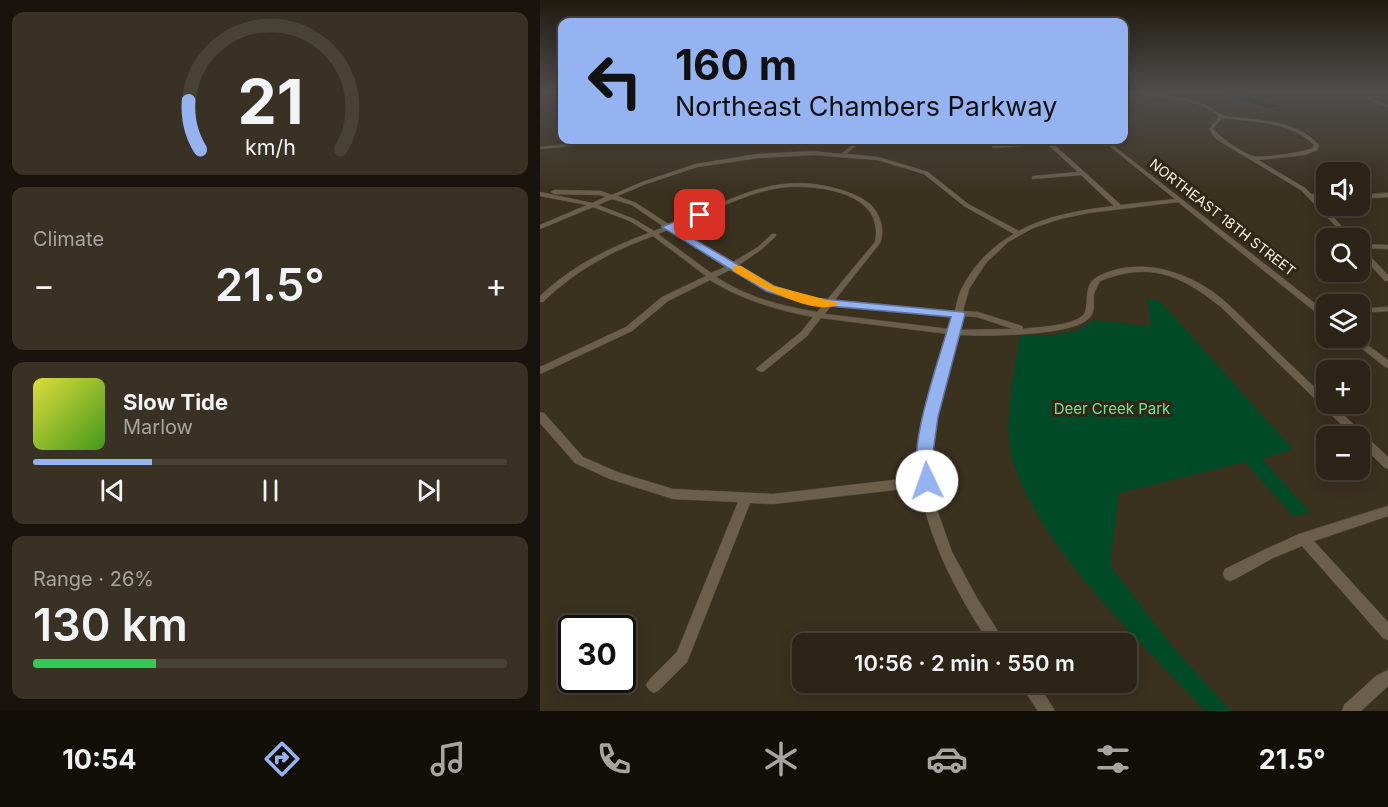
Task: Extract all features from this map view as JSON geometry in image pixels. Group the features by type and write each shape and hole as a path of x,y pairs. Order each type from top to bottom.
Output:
{"street":[{"path":"1212,125 1214,135 1294,182 1311,196 1341,228"},
{"path":"1254,159 1305,153 1315,149 1317,145 1307,136 1278,125"},
{"path":"540,148 583,144"},
{"path":"843,154 856,144"},
{"path":"994,147 1026,144"},
{"path":"1050,144 1120,208"},
{"name":"NORTHEAST 18TH STREET","path":"1109,144 1316,308"},
{"path":"540,227 611,196 668,175 728,160 783,154 843,154 878,159 926,173 966,204 1018,233"},
{"path":"1034,178 1083,173"},
{"path":"540,299 567,275 615,247 742,194 768,187 800,184 840,190 872,210 881,231 878,242 866,260 827,303 804,334 786,351 760,369"},
{"path":"540,194 575,192 611,196 639,206 718,260 770,289 811,302 978,315 1029,330"},
{"path":"540,194 592,205 626,216 653,232 710,276 746,296 819,314 953,332 972,334 1069,327 1084,319 1090,312 1091,292 1097,280 1109,274 1147,268 1185,277 1203,287 1224,305 1388,464"},
{"path":"1370,196 1388,195"},
{"path":"1311,196 1316,196"},
{"path":"992,633 954,572 930,512 924,460 930,417 964,289 974,270 995,246 1018,233 1069,215 1180,200"},
{"path":"540,371 629,329 665,299 732,266 760,248 774,235"},
{"path":"1370,247 1388,247"},
{"path":"1370,259 1388,279"},
{"path":"1370,310 1388,309"},
{"path":"1366,348 1388,365"},
{"path":"540,416 579,460 614,476 673,494 773,500 927,481"},
{"path":"654,686 682,657 746,498"},
{"path":"1230,574 1271,550 1388,511"},
{"path":"1303,538 1388,633"},
{"path":"1350,711 1388,678"},
{"path":"1035,693 1047,711"}],"green space":[{"name":"Deer Creek Park","path":"1147,299 1160,301 1293,449 1262,459 1310,512 1293,516 1245,462 1119,493 1110,565 1171,645 1231,711 1205,711 1137,639 1137,633 1131,633 1094,592 1044,526 1025,492 1009,444 1009,413 1020,335 1055,335 1079,330 1094,320 1151,326"}],"slow traffic":[{"path":"737,269 770,289 811,302 833,303"}],"route":[{"path":"700,215 667,227 678,236 770,289 811,302 958,314 930,417 924,460 927,481"}]}
